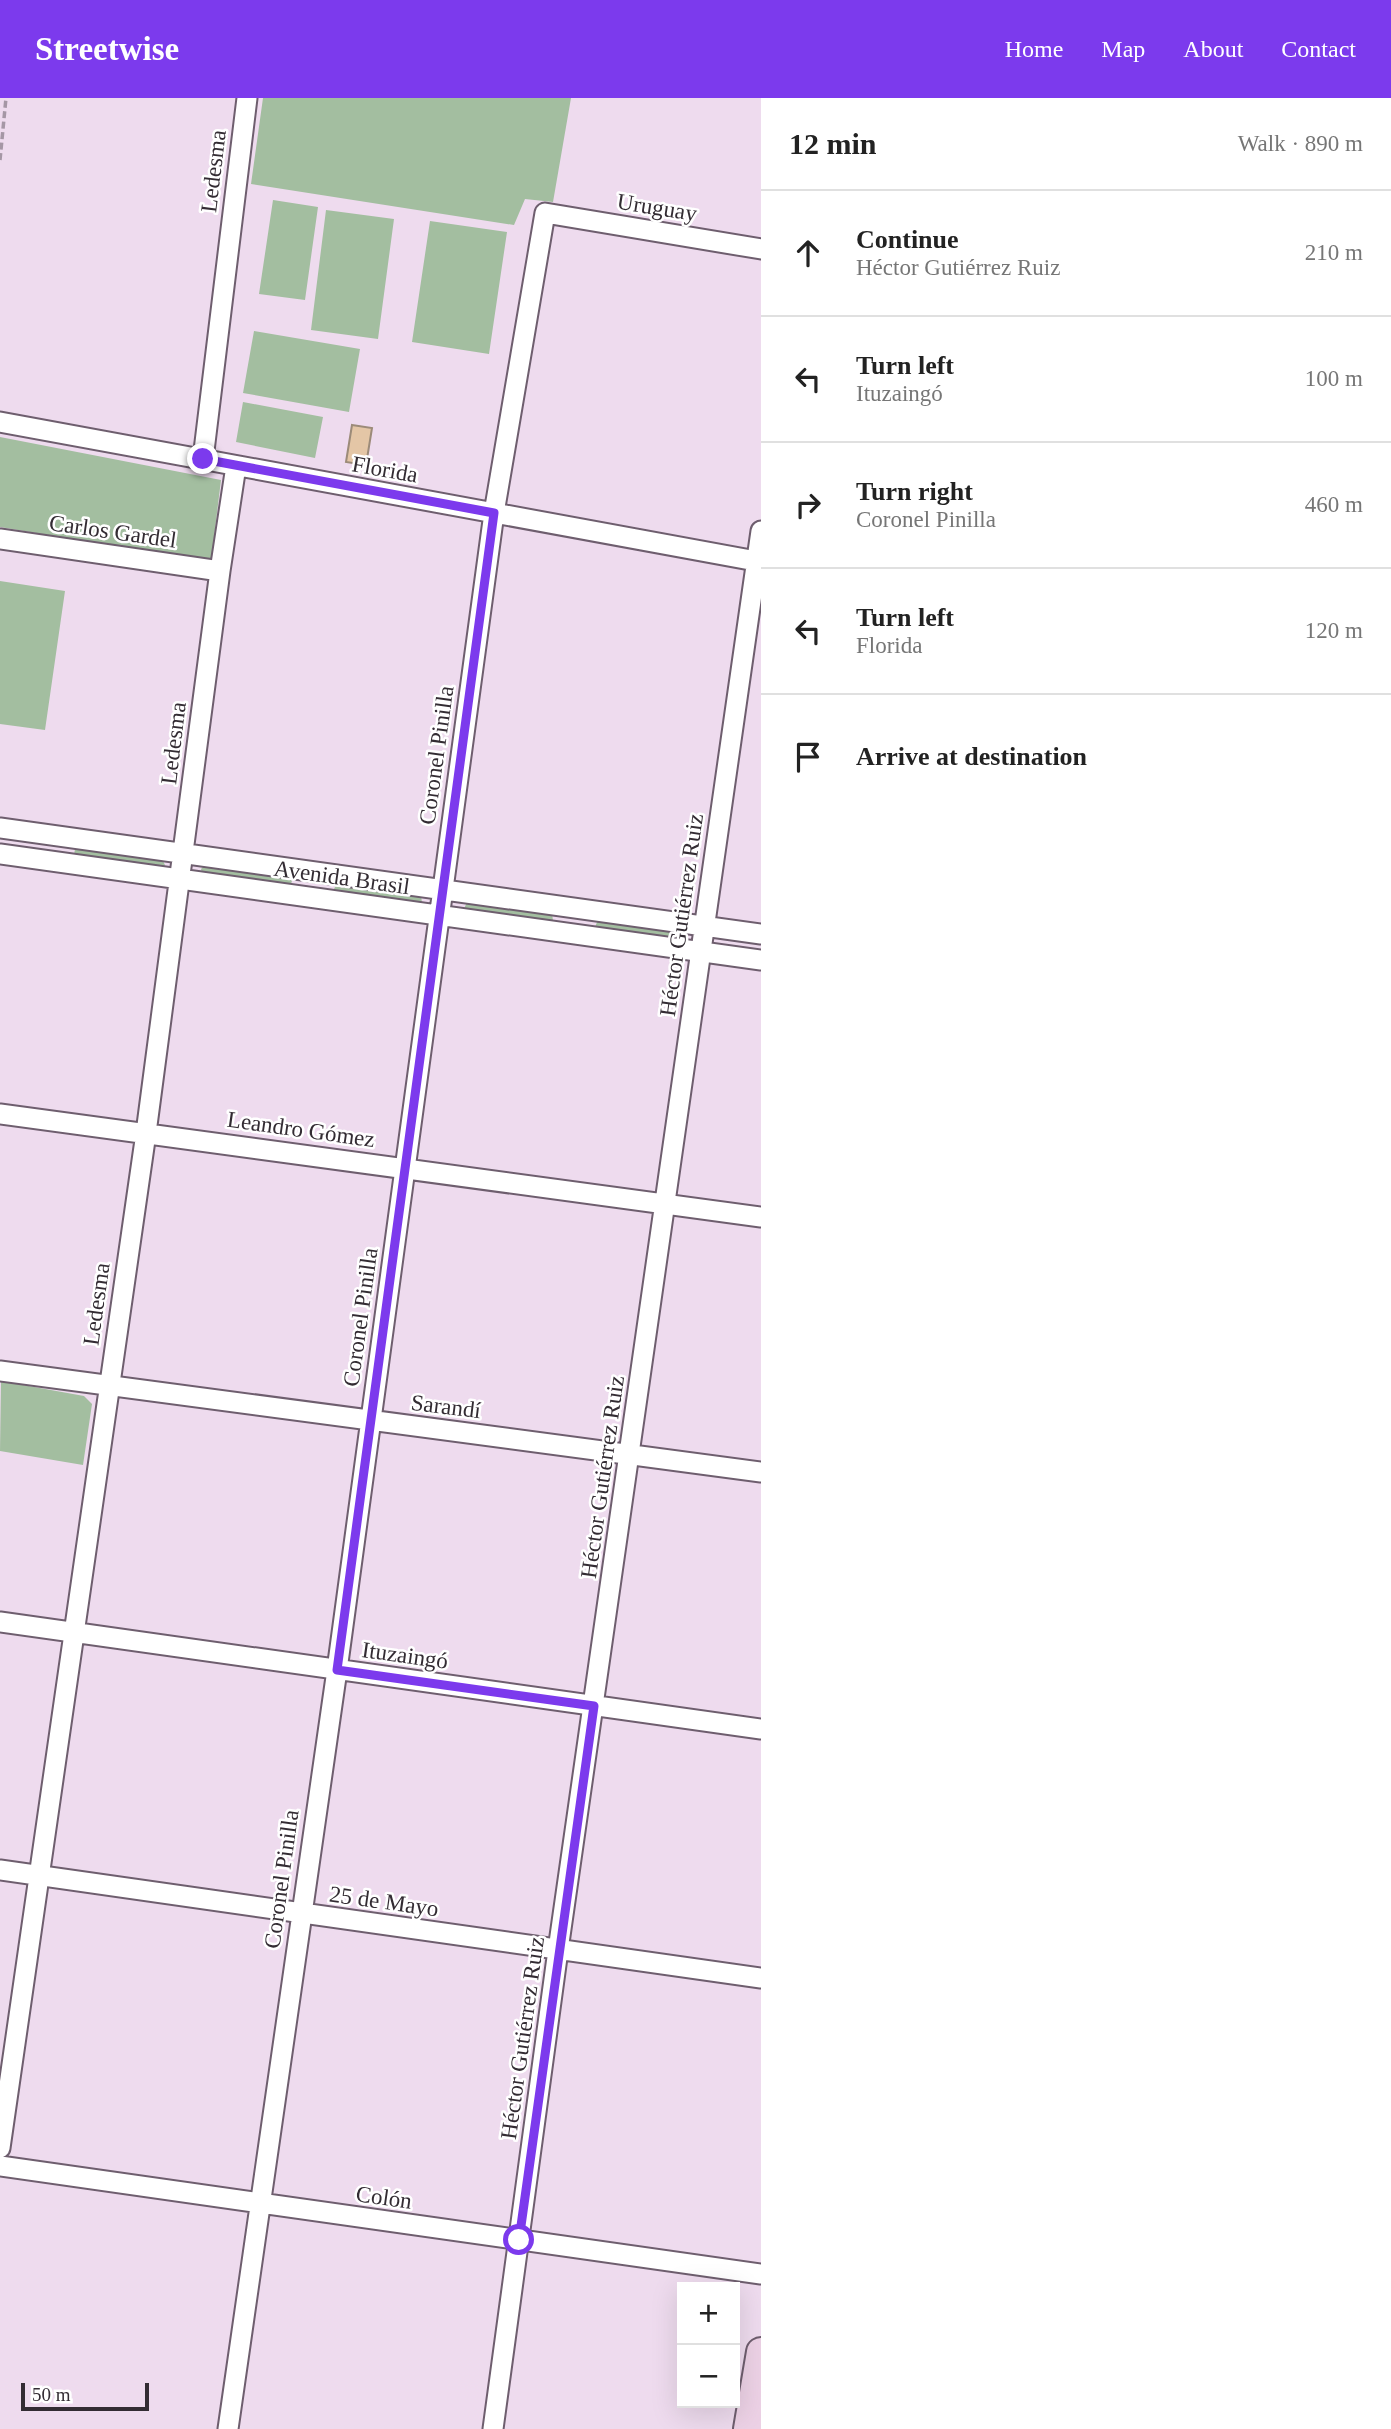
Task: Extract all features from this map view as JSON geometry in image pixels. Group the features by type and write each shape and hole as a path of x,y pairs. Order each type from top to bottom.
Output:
{"street":[{"name":"Ledesma","path":"203,459 247,98"},
{"name":"Uruguay","path":"545,213 761,249"},
{"name":"Coronel Pinilla","path":"228,2429 337,1670 494,513 545,213"},
{"name":"Florida","path":"0,422 759,561"},
{"name":"Ledesma","path":"0,2148 146,1133 236,466"},
{"name":"Héctor Gutiérrez Ruiz","path":"493,2429 558,1950 759,561 761,531"},
{"name":"Carlos Gardel","path":"0,539 220,571"},
{"name":"Avenida Brasil","path":"0,828 761,934"},
{"name":"Avenida Brasil","path":"0,854 761,960"},
{"name":"Leandro Gómez","path":"0,1114 761,1217"},
{"name":"Sarandí","path":"0,1371 761,1472"},
{"name":"Ituzaingó","path":"0,1622 761,1729"},
{"name":"25 de Mayo","path":"0,1870 761,1978"},
{"name":"Colón","path":"0,2166 761,2274"},
{"path":"748,2429 761,2352"}],"path":[{"path":"0,160 6,98"}],"green space":[{"path":"263,98 571,98 553,202 525,199 514,225 251,184"},
{"path":"273,200 318,207 305,300 259,294"},
{"path":"326,210 394,219 378,339 311,330"},
{"path":"430,221 507,232 489,354 412,342"},
{"path":"254,331 360,349 349,412 243,393"},
{"path":"243,402 323,417 315,458 236,442"},
{"path":"0,437 221,480 211,562 0,527"},
{"path":"0,581 65,591 45,730 0,724"},
{"path":"75,849 162,859 165,865 74,855"},
{"path":"205,865 290,877 292,882 288,886 202,873 201,869"},
{"path":"337,883 421,895 422,903 419,905 333,891"},
{"path":"467,902 552,913 553,921 464,909"},
{"path":"598,920 683,931 684,939 680,941 597,929 595,927"},
{"path":"1,1381 84,1396 92,1404 83,1465 0,1451"}],"building":[{"path":"352,425 372,428 366,465 346,462"}],"route":[{"path":"203,459 494,513 337,1670 594,1706 519,2240"}]}
